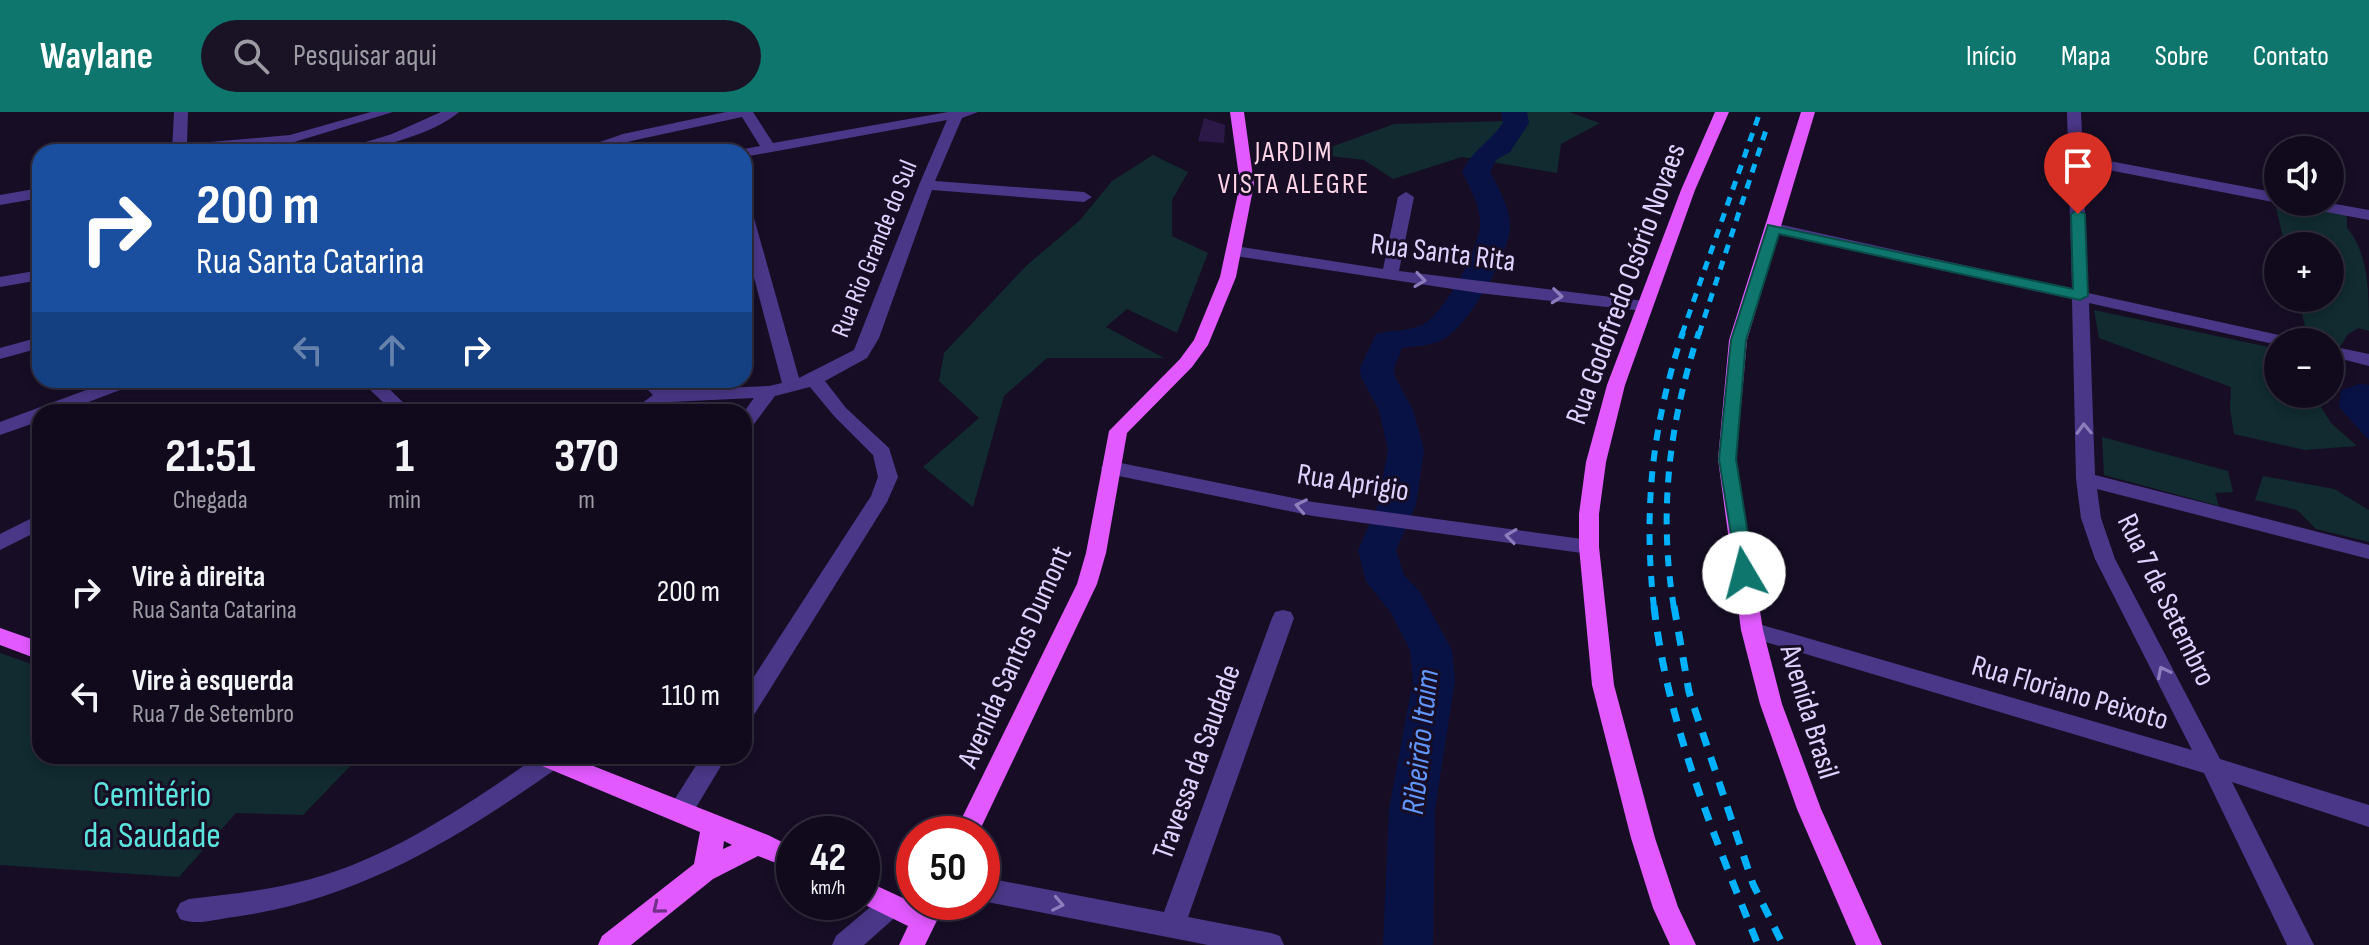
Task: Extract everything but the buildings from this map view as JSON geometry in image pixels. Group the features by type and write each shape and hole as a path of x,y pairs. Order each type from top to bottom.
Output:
{"main road":[{"name":"Avenida Santos Dumont","path":"975,816 1087,584 1096,553 1115,437 1122,424 1186,363 1202,341 1228,277 1247,184 1237,112"},
{"name":"Rua Godofredo Osório Novaes","path":"1683,945 1666,908 1617,744 1603,685 1589,547 1596,462 1616,385 1644,306 1722,112"},
{"name":"Avenida Brasil","path":"1808,112 1738,340 1727,459 1752,630 1771,704 1809,809 1869,945"},
{"path":"0,636 32,648"},
{"path":"562,764 776,851"},
{"path":"704,871 711,850 713,825"},
{"path":"611,945 704,871 759,843"},
{"path":"880,900 896,906"},
{"path":"912,945 925,920"}],"street":[{"path":"180,144 181,112"},
{"path":"262,144 346,118 386,112"},
{"path":"370,144 397,137 452,112"},
{"path":"605,144 746,112 769,148"},
{"name":"Rua 7 de Setembro","path":"2074,112 2086,479 2091,518 2105,559 2301,945"},
{"path":"752,151 964,113"},
{"name":"Rua Rio Grande do Sul","path":"665,396 769,392 814,380 861,354 870,338 926,185 964,113"},
{"path":"2077,159 2264,195"},
{"path":"926,185 1084,197"},
{"path":"0,200 32,194"},
{"path":"1390,276 1406,197"},
{"path":"2344,210 2369,215"},
{"path":"1773,228 2264,337"},
{"path":"752,240 792,386"},
{"name":"Rua Santa Rita","path":"1235,251 1449,284 1644,306"},
{"path":"0,282 32,276"},
{"path":"0,354 32,344"},
{"path":"2344,354 2369,360"},
{"path":"752,698 880,497 888,477 882,453 840,412 814,380"},
{"path":"65,404 108,388"},
{"path":"378,388 395,404"},
{"path":"652,404 665,396 656,388"},
{"path":"752,414 769,392"},
{"path":"78,399 84,404"},
{"path":"0,429 32,417"},
{"name":"Rua Aprigio","path":"1111,468 1378,519 1589,547"},
{"path":"2086,479 2369,552"},
{"path":"0,543 32,525"},
{"name":"Travessa da Saudade","path":"1171,927 1283,618"},
{"name":"Rua Floriano Peixoto","path":"1752,630 2212,766 2369,816"},
{"path":"189,911 276,899 339,881 419,844 489,803 539,764"},
{"path":"680,812 710,764"},
{"path":"1000,893 1271,945"},
{"path":"845,945 891,905"}],"green space":[{"path":"1504,112 1569,112 1600,123 1561,144 1557,173 1462,157 1393,179 1364,160 1312,154 1394,124 1505,121"},
{"path":"1153,155 1188,172 1172,200 1172,236 1208,253 1177,333 1127,309 1106,327 1164,358 1047,358 1004,396 973,507 923,467 979,418 939,381 944,353 1026,266 1080,220 1112,181"},
{"path":"2344,213 2347,213 2347,228 2364,262 2369,331 2358,328 2344,340 2344,328 2306,328 2302,312 2344,312 2344,232 2282,232 2278,216 2344,216"},
{"path":"2094,310 2264,346 2264,408 2322,408 2331,423 2357,446 2305,450 2234,434 2231,387 2099,338"},
{"path":"2102,437 2228,471 2233,492 2215,493 2219,506 2104,475"},
{"path":"2263,476 2334,489 2369,510 2369,542 2316,529 2297,510 2255,500"},
{"name":"Cemitério da Saudade","path":"0,653 32,664 32,764 352,764 303,815 236,813 179,877 0,865"}],"shaded area":[{"path":"2360,384 2369,385 2369,440 2340,408 2344,408 2344,389"}],"waterway":[{"name":"Ribeirão Itaim","path":"1408,945 1412,809 1434,680 1431,650 1406,603 1386,581 1377,550 1397,505 1406,450 1396,410 1378,377 1377,368 1388,341 1426,335 1440,327 1472,284 1489,249 1495,224 1476,172 1484,155 1500,146 1516,123 1514,112"}],"railway":[{"path":"1682,334 1760,112"},
{"path":"1699,334 1767,127"},
{"path":"1654,608 1650,536 1653,468 1664,401 1683,332"},
{"path":"1674,608 1667,538 1669,468 1680,400 1699,332"},
{"path":"1654,606 1660,650 1681,736 1709,821 1758,945"},
{"path":"1674,606 1689,692 1753,884 1783,945"}],"district":[{"name":"JARDIM VISTA ALEGRE","path":"1294,168"}],"route":[{"path":"1744,573 1727,459 1738,340 1773,228 2080,296 2078,214"}]}
